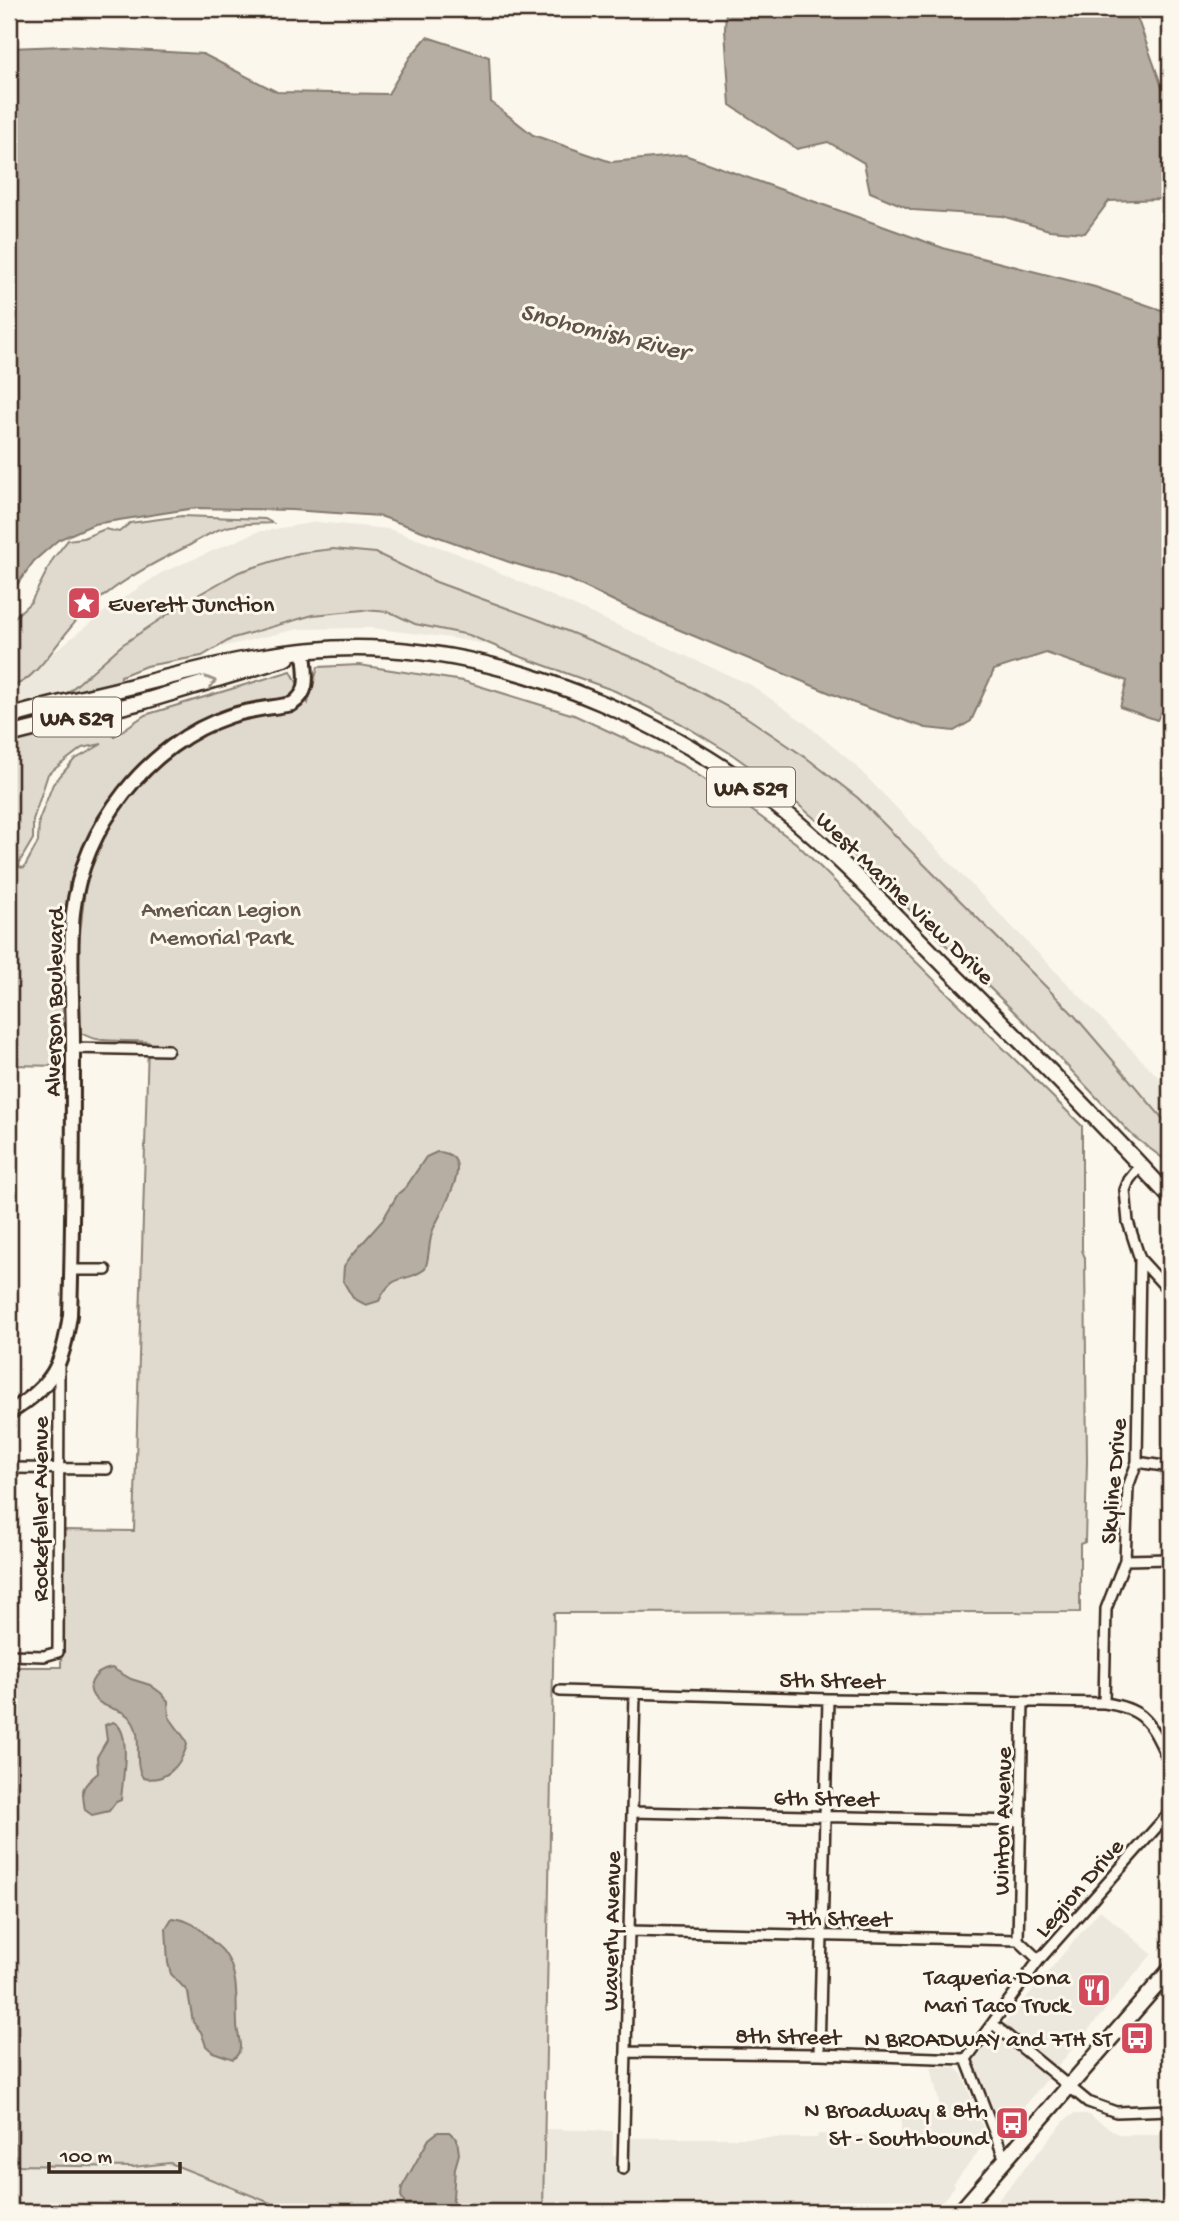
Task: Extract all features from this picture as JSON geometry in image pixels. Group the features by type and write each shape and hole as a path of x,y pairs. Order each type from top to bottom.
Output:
{"main road":[{"name":"West Marine View Drive","path":"9,717 258,656 304,651 385,649 465,661 513,672 568,690 630,715 682,742 743,781 791,818 832,854 984,1004 1141,1165"},
{"name":"West Marine View Drive","path":"9,734 145,701 272,664 304,651"},
{"name":"Alverson Boulevard","path":"9,1413 35,1393 59,1366 70,1315 73,912 82,869 116,805 140,775 175,743 199,728 231,715 292,704 299,699 306,683 304,651"},
{"name":"WA 529","path":"1141,1165 1170,1197"},
{"path":"960,2212 1170,1970"}],"street":[{"path":"73,1048 168,1050"},
{"path":"1141,1165 1129,1180 1124,1202 1140,1259 1170,1292"},
{"name":"Skyline Drive","path":"1104,1703 1106,1609 1125,1560 1128,1487 1137,1462 1140,1259"},
{"path":"71,1270 106,1270"},
{"name":"Rockefeller Avenue","path":"9,1655 44,1656 58,1652 59,1366"},
{"path":"1137,1462 1170,1467"},
{"path":"9,1468 107,1469"},
{"path":"1125,1560 1170,1559"},
{"name":"5th Street","path":"560,1691 1104,1703"},
{"name":"Waverly Avenue","path":"623,2169 635,1694"},
{"path":"819,2054 828,1699"},
{"name":"Winton Avenue","path":"1017,1940 1023,1702"},
{"path":"1104,1703 1123,1706 1142,1716 1149,1723 1170,1763"},
{"name":"6th Street","path":"632,1812 1019,1821"},
{"name":"Legion Drive","path":"966,2059 1039,1961 1170,1812"},
{"name":"7th Street","path":"629,1931 1017,1940"},
{"path":"1017,1940 1039,1961"},
{"path":"993,2024 1088,2102 1116,2112 1170,2110"},
{"name":"8th Street","path":"626,2052 966,2059"},
{"path":"966,2059 1005,2160"}],"shaded area":[{"path":"317,522 389,529 456,553 751,685 805,723 855,765 1170,1089 1170,1127 1079,1020 858,798 808,759 552,656 451,638 371,628 298,629 83,679 9,743 9,697 48,657 110,607 161,573 257,532"},
{"path":"1100,1910 1152,1954 1003,2132 974,2060"},
{"path":"931,2067 954,2067 962,2074 986,2135 976,2155 953,2184 955,2186 933,2212 543,2212 545,2129 613,2131 613,2155 630,2156 631,2138 817,2138 818,2134 901,2137 901,2111 936,2112 940,2107"},
{"path":"1074,2114 1087,2114 1120,2135 1161,2135 1159,2212 988,2212 1066,2119"},
{"path":"170,2163 293,2212 9,2212 9,2165 133,2167"}],"green space":[{"path":"182,516 265,519 272,523 241,524 220,529 131,577 90,607 40,666 9,693 9,622 31,602 53,559 68,540 83,538 105,529 119,532 130,523"},
{"name":"American Legion Memorial Park","path":"333,549 376,553 436,582 651,665 746,717 808,759 858,798 1074,1015 1170,1127 1168,1162 1133,1136 1036,1033 828,830 779,788 733,755 680,723 615,691 469,635 415,624 390,612 363,610 313,615 233,638 202,656 146,666 121,676 116,731 113,737 145,715 291,671 308,703 318,667 359,665 463,681 574,715 684,766 796,843 1082,1126 1087,1461 1085,1542 1080,1544 1080,1612 554,1613 543,2212 293,2212 170,2163 133,2167 16,2165 15,1667 61,1667 64,1530 134,1531 148,1042 95,1039 79,1032 78,952 85,888 69,883 60,1066 9,1065 9,744 122,645 189,600 239,572 299,553","holes":["102,744 74,760 53,784 39,820 38,842 24,868 19,867 33,839 33,820 48,774 82,748"]}],"water":[{"path":"726,9 1134,9 1167,101 1161,199 1109,201 1085,233 1049,230 1002,216 913,210 870,192 864,163 828,142 797,149 730,105"},
{"name":"Snohomish River","path":"427,37 489,57 491,102 533,135 611,162 685,155 946,249 1095,287 1170,313 1170,697 1157,720 1120,707 1127,681 1046,653 994,670 971,721 954,731 926,728 854,703 639,613 570,580 509,562 380,516 291,510 195,508 94,524 58,540 34,561 9,596 9,48 64,46 203,54 277,92 388,94 410,57"},
{"path":"437,1152 450,1155 456,1162 457,1172 449,1197 433,1230 425,1269 395,1281 384,1291 379,1301 366,1305 353,1298 343,1281 344,1266 382,1221 398,1194 406,1187 426,1157"},
{"path":"112,1668 131,1679 150,1685 161,1693 168,1701 169,1717 185,1739 187,1745 177,1766 159,1778 143,1778 138,1764 137,1735 129,1717 99,1702 91,1692 95,1677"},
{"path":"113,1722 119,1727 125,1745 121,1800 109,1811 92,1815 85,1810 84,1788 98,1773 97,1757 107,1740 105,1725"},
{"path":"172,1918 197,1927 222,1949 233,1970 240,2043 239,2052 233,2059 213,2052 206,2046 201,2032 193,2022 188,1992 171,1974 166,1928"},
{"path":"438,2132 449,2132 457,2139 459,2154 455,2168 452,2212 409,2212 401,2196 402,2187 429,2139"}],"place":[{"name":"Everett Junction","path":"84,603"},
{"name":"Taqueria Dona Mari Taco Truck","path":"1094,1990"},
{"name":"N BROADWAY and 7TH ST","path":"1137,2038"},
{"name":"N Broadway & 8th St - Southbound","path":"1012,2123"}]}
